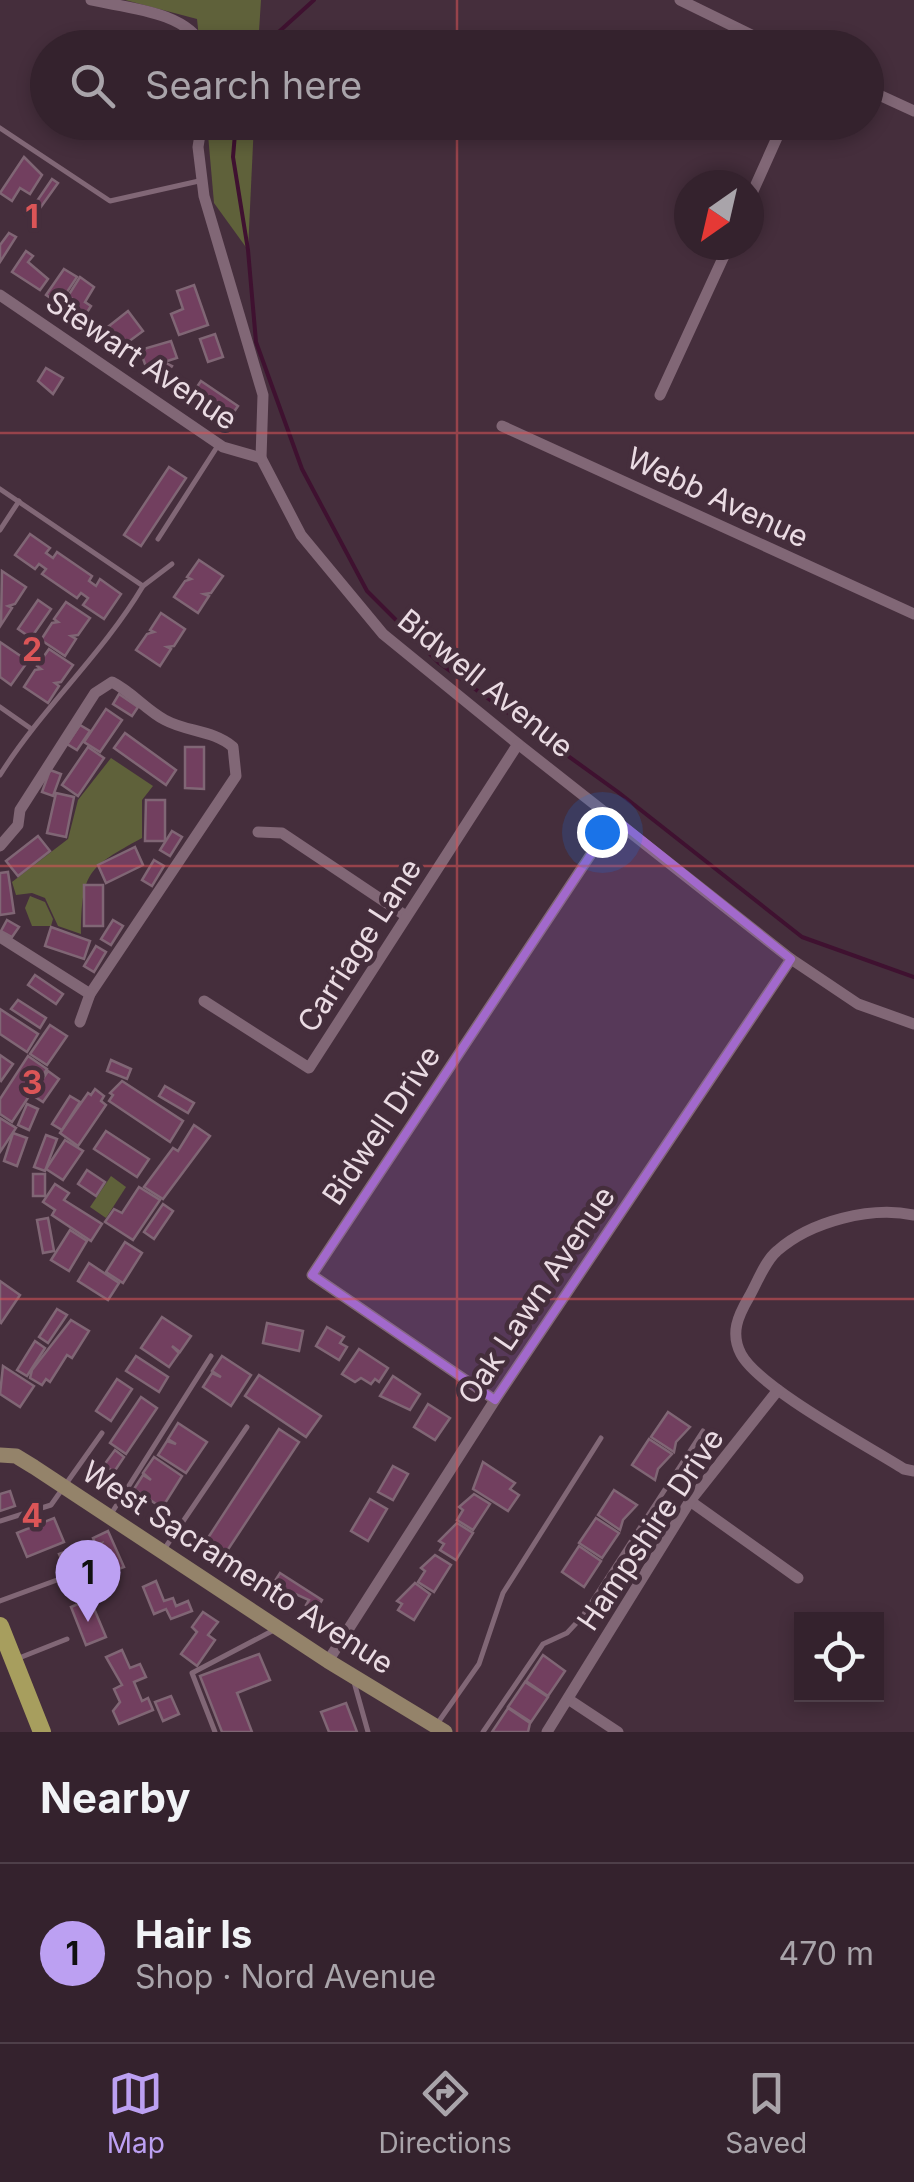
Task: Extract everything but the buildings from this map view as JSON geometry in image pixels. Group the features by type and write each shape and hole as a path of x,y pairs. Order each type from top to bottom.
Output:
{"main road":[{"path":"0,1626 9,1659 42,1732"}],"street":[{"path":"91,0 193,30"},
{"path":"680,0 741,30"},
{"path":"884,97 914,111"},
{"name":"Bidwell Avenue","path":"199,140 202,180 263,394 261,458 301,535 383,634 518,744 790,959 858,1004 914,1024"},
{"path":"762,170 776,140"},
{"path":"660,395 721,260"},
{"name":"Stewart Avenue","path":"0,294 218,444 261,458"},
{"name":"Webb Avenue","path":"502,426 914,614"},
{"path":"0,846 18,825 20,810 95,693 112,682 132,691 160,718 220,736 233,747 236,776 90,994 80,1022"},
{"name":"Carriage Lane","path":"204,1000 309,1068 518,744"},
{"name":"Bidwell Drive","path":"495,1400 312,1274 615,818"},
{"path":"258,832 282,833 406,916"},
{"path":"0,937 90,994"},
{"name":"Oak Lawn Avenue","path":"328,1661 495,1400 790,959"},
{"path":"914,1215 890,1210 822,1224 775,1252 737,1316 735,1332 742,1356 778,1390 904,1469 914,1471"},
{"name":"Hampshire Drive","path":"547,1732 690,1501 778,1390"},
{"name":"West Sacramento Avenue","path":"0,1455 16,1456 328,1661 440,1729"},
{"path":"690,1501 798,1578"},
{"path":"568,1699 618,1732"}],"lane":[{"path":"0,128 110,201 202,180"},
{"path":"158,539 218,444"},
{"path":"0,489 142,586"},
{"path":"0,530 20,501"},
{"path":"0,775 30,728 119,626 142,586 172,564"},
{"path":"0,708 30,728"},
{"path":"110,1516 212,1356"},
{"path":"163,1551 246,1427"},
{"path":"483,1732 543,1644 567,1633 582,1616 704,1431"},
{"path":"0,1522 51,1505 102,1432"},
{"path":"440,1729 479,1664 503,1593 600,1438"},
{"path":"0,1602 58,1580"},
{"path":"215,1732 192,1672 280,1626"},
{"path":"9,1659 67,1639"},
{"path":"353,1676 368,1732"}],"highlighted area":[{"path":"615,818 791,959 495,1400 312,1275"}],"green space":[{"path":"125,0 261,0 259,30 198,30 197,19"},
{"path":"208,140 253,140 248,250 214,203"},
{"path":"111,758 153,786 142,800 142,838 99,865 86,884 81,934 58,926 45,898 32,893 16,895 12,882 68,839 78,800"},
{"path":"30,896 45,902 53,919 51,926 32,926 25,908"},
{"path":"111,1176 126,1187 106,1218 90,1207"}],"waterway":[{"path":"281,30 314,0"},
{"path":"234,140 233,157 248,250 256,342 302,469 367,591 439,663 618,792 802,937 914,977"}],"place":[{"name":"Hair Is","path":"88,1622"}]}
